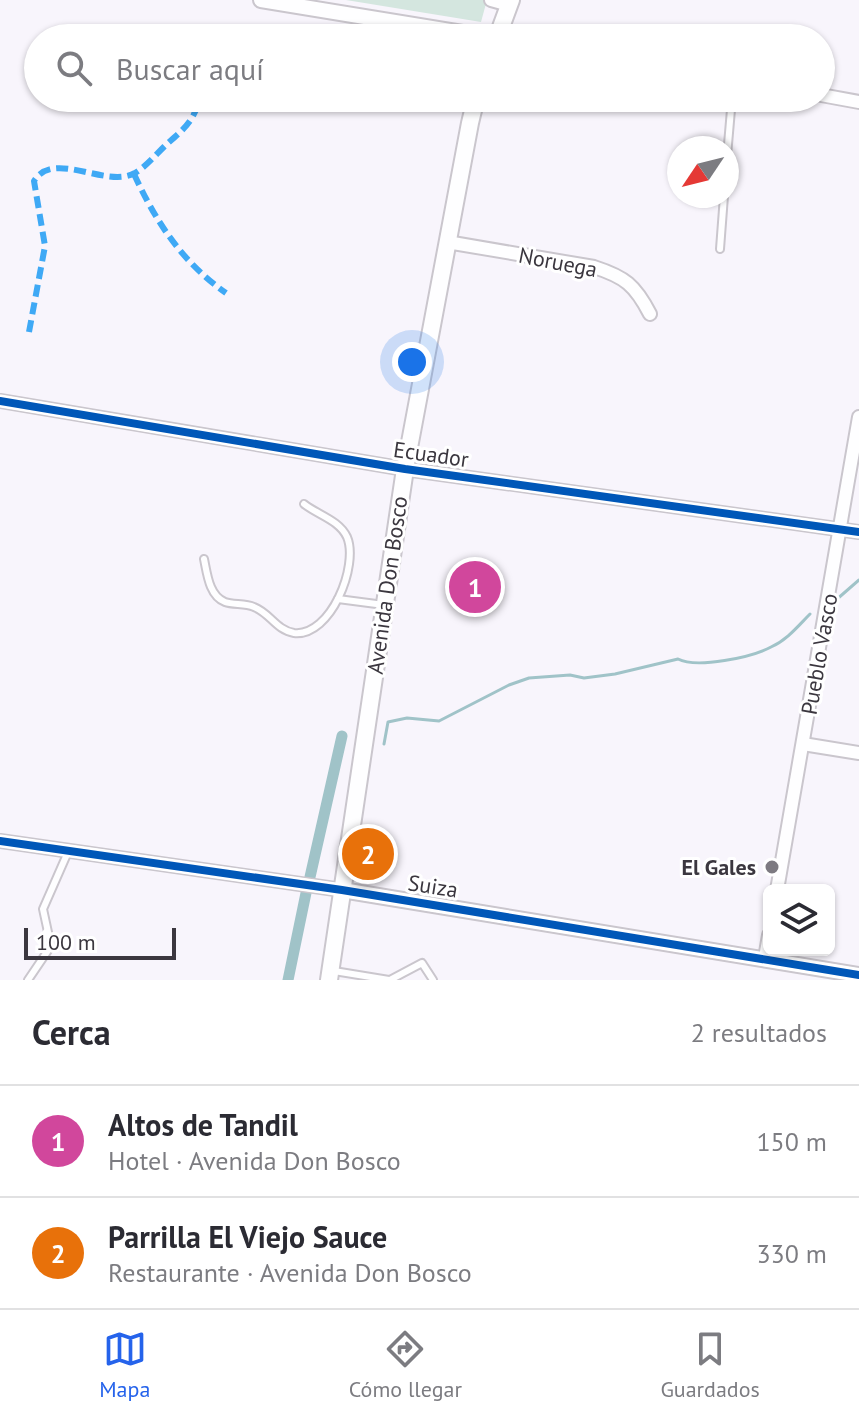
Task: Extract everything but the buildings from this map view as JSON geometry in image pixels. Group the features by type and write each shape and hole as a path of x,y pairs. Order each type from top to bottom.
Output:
{"main road":[{"path":"501,24 510,2"},
{"name":"Avenida Don Bosco","path":"330,975 405,469 473,112"}],"street":[{"path":"261,0 409,24"},
{"path":"491,0 510,2"},
{"path":"835,98 859,102"},
{"name":"Noruega","path":"447,242 594,267 613,273 625,279 640,294 650,314"},
{"name":"Ecuador","path":"0,401 405,469 859,532"},
{"name":"Pueblo Vasco","path":"778,884 859,417"},
{"path":"803,744 859,753"},
{"name":"Suiza","path":"0,841 342,890 859,975"}],"lane":[{"path":"729,136 731,112"},
{"path":"720,249 723,208"},
{"path":"204,559 213,590 219,599 263,610 280,628 291,632 303,633 322,623 338,599 350,548 341,527 304,504"},
{"path":"338,599 384,605"},
{"path":"28,980 51,946 43,909 68,852"},
{"path":"330,975 389,980 422,963 433,980"}],"shaded area":[{"path":"346,0 487,0 481,22"}],"waterway":[{"path":"836,600 859,580"},
{"path":"384,744 388,722 407,718 439,721 529,678 570,675 584,678 678,659 698,663 751,654 782,641 810,614"},
{"path":"310,877 342,736"},
{"path":"288,980 306,893"}],"marked path":[{"path":"29,332 45,246 34,181 43,172 54,168 123,177 135,173 188,124 195,112"},
{"path":"134,174 172,240 196,268 226,293"}],"cycle path":[{"path":"0,401 405,469 859,532"},
{"path":"0,841 342,890 859,975"}],"place":[{"name":"Altos de Tandil","path":"475,587"},
{"name":"Parrilla El Viejo Sauce","path":"368,854"},
{"name":"El Gales","path":"772,867"}]}
